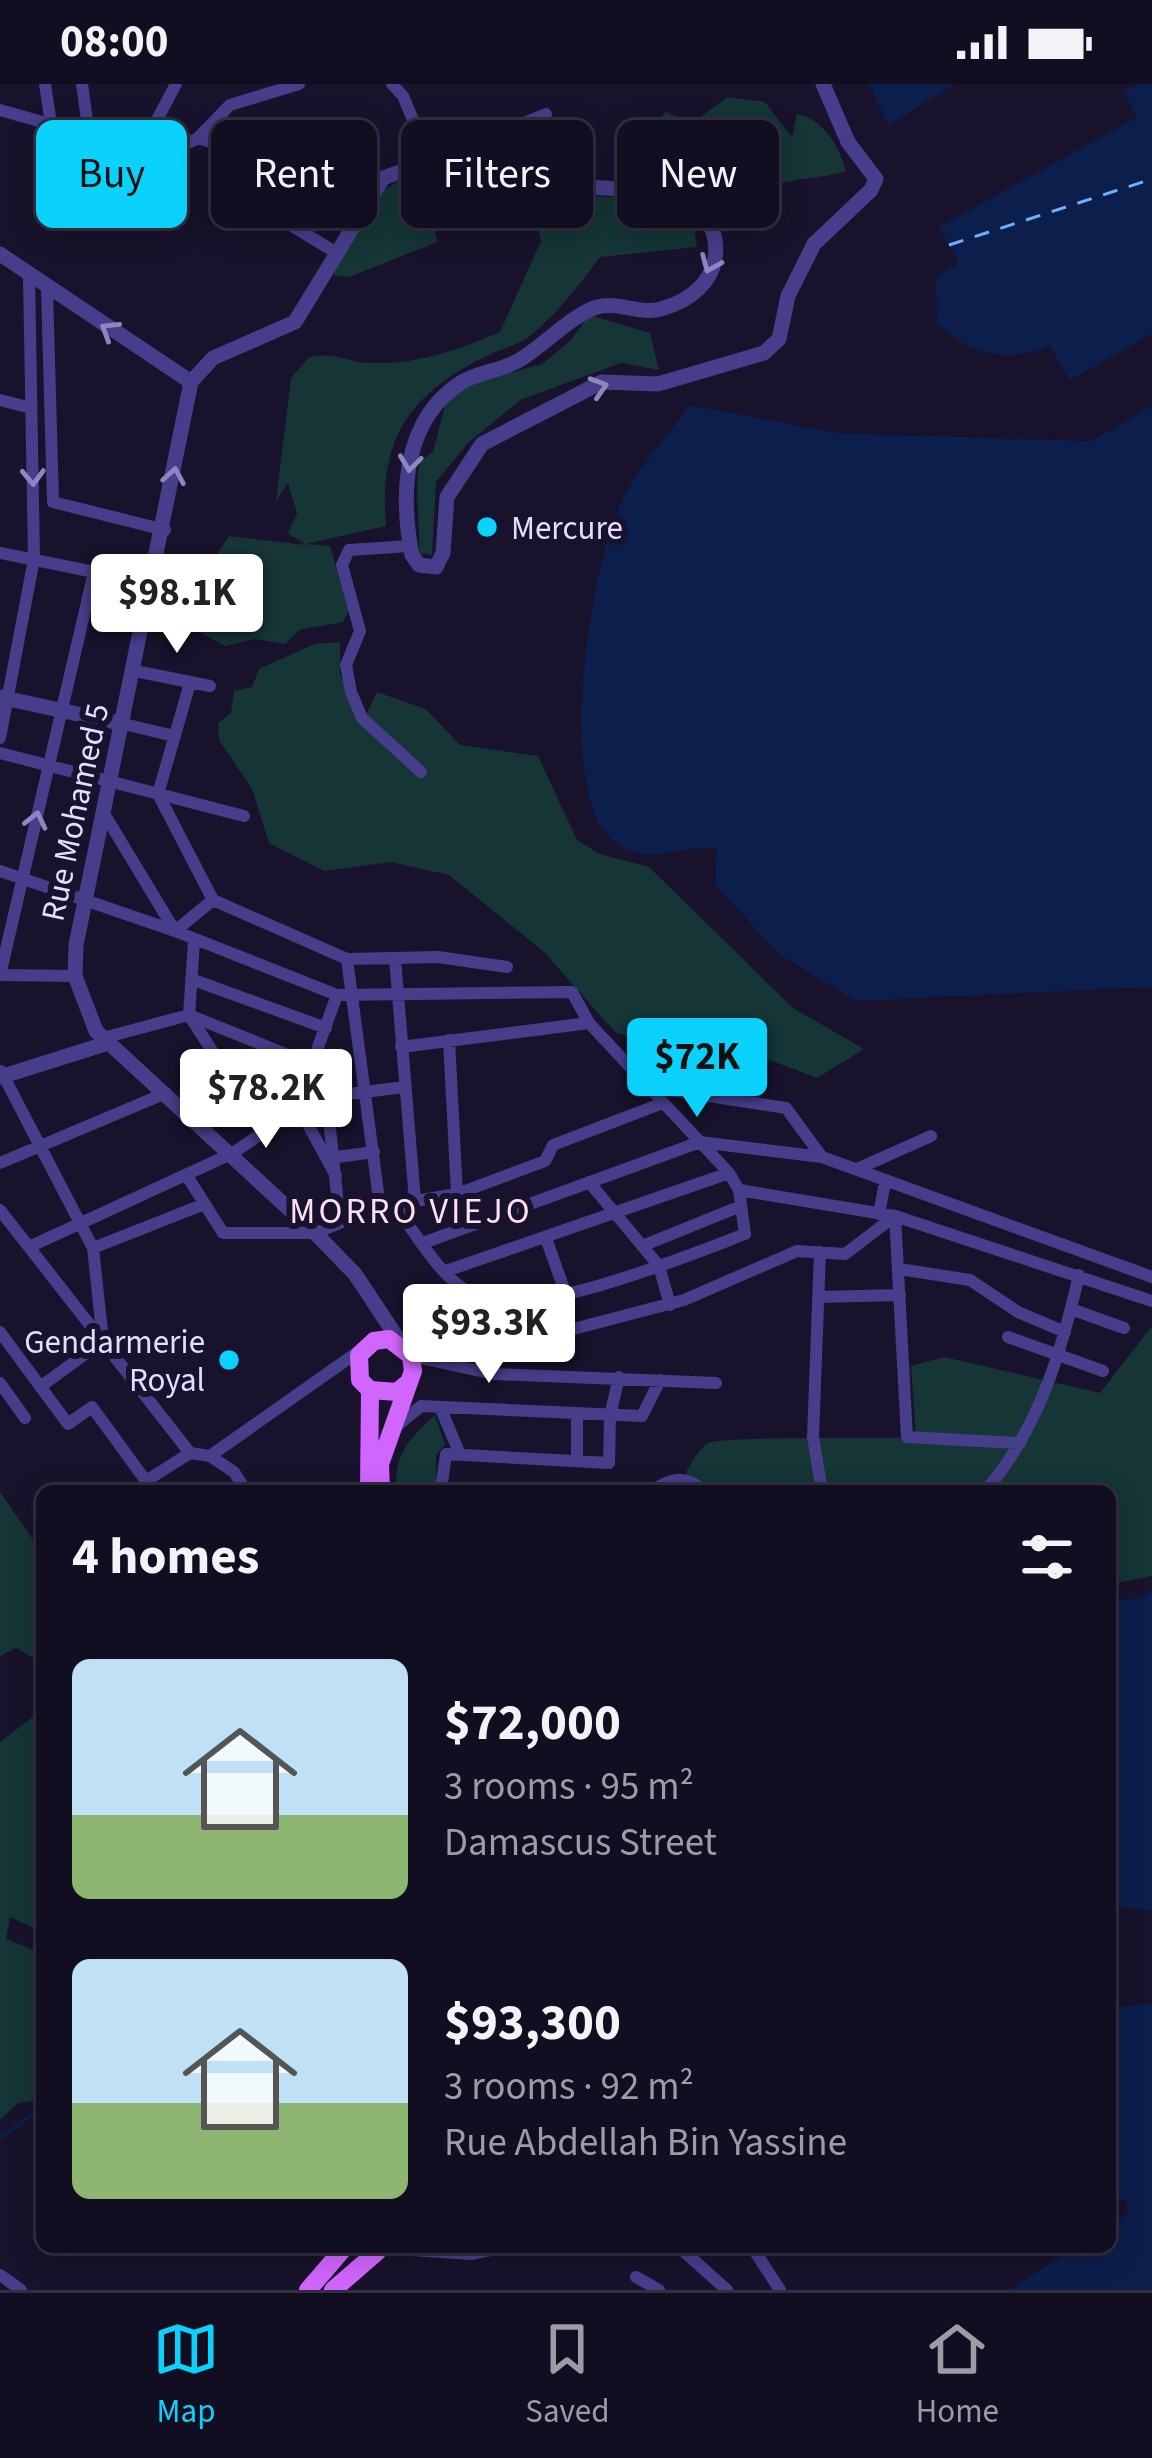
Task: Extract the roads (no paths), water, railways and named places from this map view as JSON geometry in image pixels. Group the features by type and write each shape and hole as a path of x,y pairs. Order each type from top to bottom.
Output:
{"main road":[{"path":"369,1485 365,1385 357,1366 370,1344 407,1350 408,1383 380,1464 381,1485"},
{"path":"365,1385 398,1392 408,1383"},
{"path":"327,2253 327,2268"},
{"path":"308,2290 340,2253"},
{"path":"333,2290 376,2253"}],"street":[{"path":"45,84 50,120"},
{"path":"82,84 87,120"},
{"path":"157,120 176,84"},
{"path":"187,144 230,105 299,84"},
{"path":"392,84 413,120"},
{"path":"593,186 684,193 707,214 716,232 718,245 710,274 661,309 597,307 512,365 464,380 437,402 411,446 410,546 419,565 436,567 440,561 447,497 482,444 602,382 672,381 764,353 779,339 788,296 814,244 872,190 876,178 848,142 823,84"},
{"path":"0,110 36,120"},
{"path":"531,120 546,114"},
{"path":"198,139 220,145 261,207 335,252"},
{"path":"0,254 191,382 213,358 295,322 382,178 401,171"},
{"path":"0,738 4,697 34,560 29,276"},
{"path":"46,289 53,502 165,530"},
{"name":"Rue Mohamed 5","path":"105,1040 90,1024 75,976 191,382"},
{"path":"0,400 31,408"},
{"path":"410,546 349,550 341,566 360,631 346,665 362,718 421,772"},
{"path":"0,553 153,584"},
{"path":"75,976 0,975 94,572"},
{"path":"135,671 210,686"},
{"path":"190,683 158,794 212,900 347,958 438,957 506,967"},
{"path":"4,697 174,736"},
{"path":"0,753 244,816"},
{"path":"105,815 175,931"},
{"path":"0,871 175,931 345,997 572,992 589,1023 729,1173 739,1190 746,1234 659,1267 520,1305 482,1299 446,1271 387,1205 345,997 347,958"},
{"path":"175,931 212,900"},
{"path":"194,942 190,1015 265,1132"},
{"path":"395,958 415,1201"},
{"path":"191,979 326,1028"},
{"path":"306,1070 345,997"},
{"path":"29,1247 81,1223 187,1176 233,1154 299,1108 315,1092 320,1078 283,1053 190,1015 1,1073 81,1223 93,1248 103,1341"},
{"path":"401,1047 589,1023"},
{"path":"105,1040 233,1154 355,1274 407,1350 494,1374 716,1383"},
{"path":"449,1040 457,1194"},
{"path":"315,1092 404,1087"},
{"path":"649,1087 786,1108 821,1157"},
{"path":"315,1092 337,1157 340,1223"},
{"path":"0,1163 166,1093"},
{"path":"187,1176 223,1233 315,1233 387,1205 457,1194 544,1161 553,1145 663,1102"},
{"path":"299,1108 338,1179"},
{"path":"857,1169 931,1136"},
{"path":"423,1243 700,1142 821,1157 1152,1277"},
{"path":"337,1157 374,1152"},
{"path":"446,1271 729,1173"},
{"path":"589,1182 659,1267 670,1305"},
{"path":"879,1214 885,1182"},
{"path":"739,1190 895,1216 1152,1301"},
{"path":"93,1248 202,1205"},
{"path":"642,1246 741,1206"},
{"path":"550,1296 562,1332 670,1305 797,1251 845,1254 895,1216"},
{"path":"895,1216 907,1437 1020,1443"},
{"path":"3,1220 200,1455 234,1472 242,1485"},
{"path":"546,1238 565,1292"},
{"path":"820,1252 813,1437 821,1485"},
{"path":"899,1270 970,1280 1018,1312 1065,1332"},
{"path":"989,1485 1020,1443 1059,1355 1079,1275"},
{"path":"818,1297 900,1295"},
{"path":"0,1332 68,1424 92,1407 146,1481 200,1455 370,1344 375,1308"},
{"path":"1071,1309 1124,1328"},
{"path":"1008,1337 1103,1370"},
{"path":"40,1387 103,1341"},
{"path":"327,1372 365,1385"},
{"path":"441,1485 443,1456 458,1452 609,1463 610,1416 619,1377"},
{"path":"394,1429 421,1406 642,1416 660,1379"},
{"path":"0,1383 25,1418"},
{"path":"440,1407 458,1452"},
{"path":"577,1461 578,1415"},
{"path":"662,1485 673,1478 696,1485"},
{"path":"447,2253 469,2253"},
{"path":"458,2253 463,2254"},
{"path":"693,2253 727,2290"},
{"path":"756,2253 779,2290"},
{"path":"0,2275 21,2290"},
{"path":"636,2277 659,2290"}],"water":[{"path":"869,84 955,84 889,125"},
{"path":"1137,84 1152,84 1152,334 1070,380 1049,345 1019,355 991,354 950,335 937,324 936,277 959,263 939,227 1137,117 1124,92"},
{"path":"690,405 839,433 1090,441 1152,406 1152,987 856,1001 780,955 715,885 717,849 634,852 620,846 598,822 586,783 582,733 583,678 600,569 625,494"},
{"path":"1152,1592 1152,1911 1116,1906 1116,1600 1138,1599"},
{"path":"1152,2003 1152,2290 1009,2290 1068,2253 1116,2253 1116,2223 1128,2213 1126,2201 1116,2197 1116,2007"}],"waterway":[{"path":"0,2138 36,2111"}],"place":[{"name":"Mercure","path":"487,527"},
{"name":"Gendarmerie Royal","path":"229,1360"}],"district":[{"name":"MORRO VIEJO","path":"411,1210"}]}
